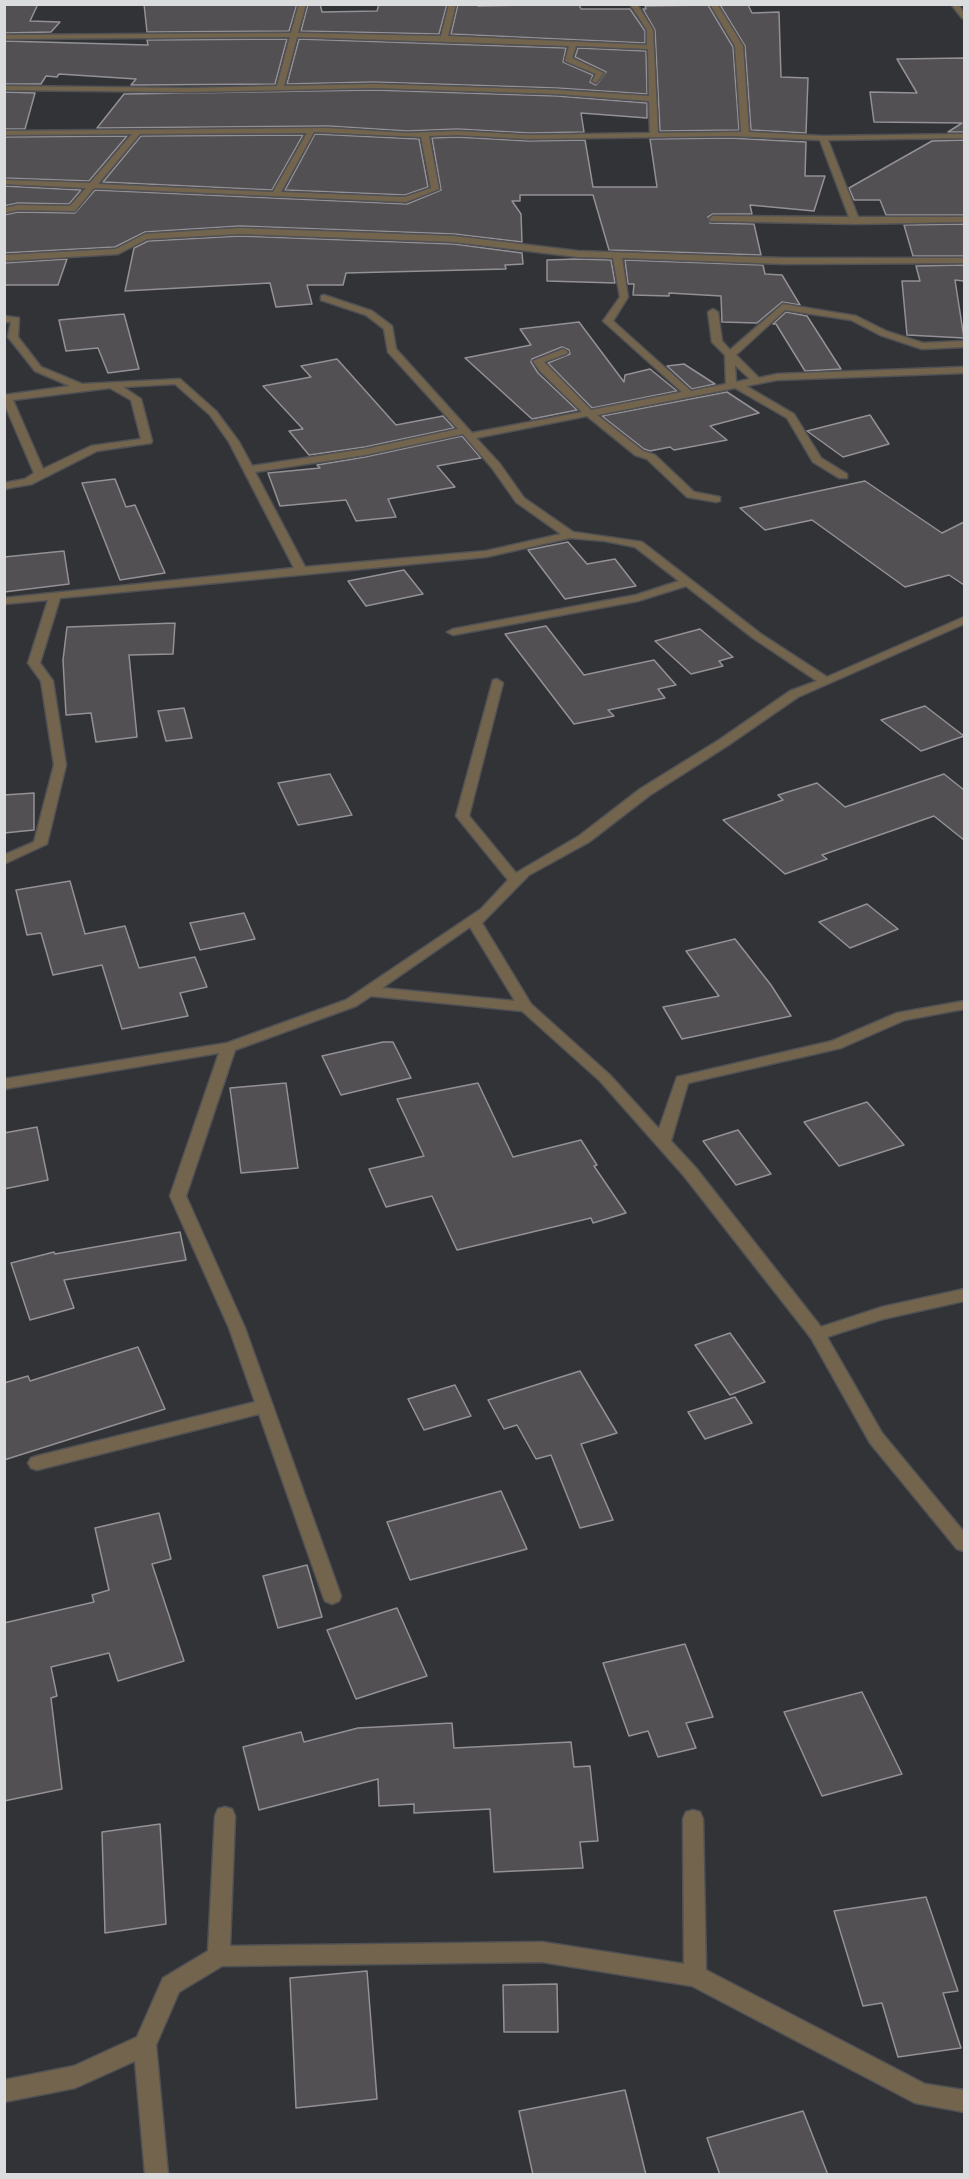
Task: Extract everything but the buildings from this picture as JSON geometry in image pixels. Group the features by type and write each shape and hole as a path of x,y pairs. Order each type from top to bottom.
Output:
{"street":[{"path":"280,87 303,4"},
{"path":"444,38 453,4"},
{"path":"633,4 650,30 654,134"},
{"path":"713,4 739,46 745,135"},
{"path":"954,4 964,17"},
{"path":"4,37 294,35 444,38 651,47"},
{"path":"573,44 568,59 600,73 596,81"},
{"path":"4,88 479,89 652,99"},
{"path":"275,195 312,130"},
{"path":"4,144 8,134 312,130 529,137 654,134 823,138 964,136"},
{"path":"4,211 18,207 72,209 137,133"},
{"path":"4,182 406,200 435,189 424,145 425,134"},
{"path":"823,138 855,221"},
{"path":"712,219 964,220"},
{"path":"4,258 118,251 145,237 240,231 454,239 578,254 784,261 964,260"},
{"path":"617,255 624,297 608,321 689,394"},
{"path":"324,298 369,313 389,328 391,350 496,466 520,500 570,535"},
{"path":"730,355 783,307 853,318 883,333 922,346 964,344"},
{"path":"713,312 717,342 757,381"},
{"path":"4,319 16,320 14,337 38,369 81,387"},
{"path":"563,352 538,361 543,369 589,413 639,453 651,457 691,495 716,499"},
{"path":"730,355 734,385"},
{"path":"248,470 589,413 777,377 964,370"},
{"path":"40,474 6,398 81,387 177,381 213,413 234,442 301,570"},
{"path":"4,486 28,482 95,448 147,441 136,399 112,385"},
{"path":"734,385 791,416 817,460 843,476"},
{"path":"4,601 301,570 486,554 570,535 605,538 638,544 757,636 826,682"},
{"path":"453,632 638,598 687,582"},
{"path":"4,860 39,844 60,765 47,681 34,663 55,596"},
{"path":"964,620 794,694 723,743 645,792 584,839 525,872 475,924 526,1007 604,1078 690,1172 817,1334 876,1438 964,1544"},
{"path":"497,683 462,816 516,881"},
{"path":"4,1084 229,1047 351,1003 496,902"},
{"path":"366,991 526,1007"},
{"path":"663,1142 682,1080 836,1045 902,1016 964,1005"},
{"path":"229,1047 178,1197 237,1328 332,1596"},
{"path":"817,1334 882,1313 964,1295"},
{"path":"37,1463 265,1406"},
{"path":"219,1956 225,1816"},
{"path":"693,1819 695,1976"},
{"path":"156,2175 146,2045 171,1985 219,1956 542,1952 695,1976 923,2095 964,2101"},
{"path":"4,2091 75,2077 146,2045"}]}
